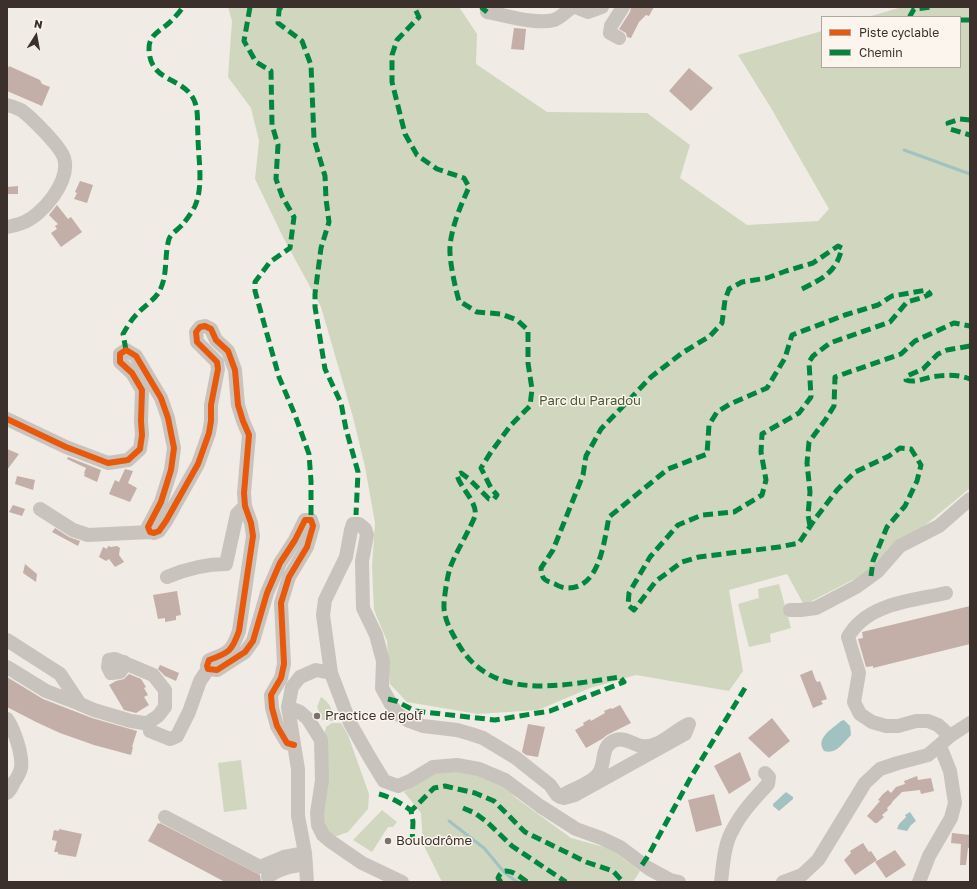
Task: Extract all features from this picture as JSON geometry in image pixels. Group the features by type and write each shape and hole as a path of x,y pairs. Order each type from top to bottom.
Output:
{"street":[{"path":"487,12 547,21 555,20 572,7"},
{"path":"576,7 588,12 602,7"},
{"path":"619,38 610,33 611,26 624,7"},
{"path":"7,104 21,110 41,128 64,156 66,166 64,177 54,196 38,214 23,223 7,227"},
{"path":"40,509 73,530 88,535 154,533 159,531 166,522 198,464 211,422 211,405 218,369 217,362 197,342 196,332 200,327 205,326 211,328 216,340 228,351 235,370 238,405 249,435 244,493 245,506 251,523 253,536 239,632 234,646 224,655 209,660 207,666 208,669 200,681 189,712 177,736 170,739 150,731 149,722"},
{"path":"7,419 66,447 108,463 128,460 140,449 142,435 142,390 132,373 120,362 120,354 126,350 136,356 161,398 168,418 174,448 171,470 161,502 148,526 150,532"},
{"path":"790,610 816,608 856,587 878,570 900,546 940,526 970,499"},
{"path":"167,577 200,566 226,564 237,514 245,506"},
{"path":"560,797 566,792 591,781 602,767 605,749 617,740 627,740 642,746 654,745 689,724 685,734 575,795 564,798 560,797 550,784 521,762 483,738 457,730 423,726 409,721 396,713 382,688 383,661 376,635 363,608 362,561 367,535 365,528 359,524 356,519 351,530 346,557 325,600 323,615 331,673 350,723 384,781 398,786 410,781 433,767 457,764 479,769 504,780 540,806 576,829 601,838 620,848 648,868 670,880 679,882"},
{"path":"208,669 217,670 245,652 253,641 267,593 280,563 295,540 305,520 311,520 313,526 307,546 289,577 281,603 284,664 281,678 271,695 272,708 277,726 287,743 294,745"},
{"path":"946,593 882,608 872,613 853,628 848,637 859,673 854,702 860,714 872,722 886,726 898,726 916,721 928,721 938,724 950,736"},
{"path":"7,640 60,674 80,704"},
{"path":"7,667 46,691 94,710 131,721 144,723 149,722 158,716 165,707 166,690 152,675 124,662"},
{"path":"308,882 298,816 298,769 288,707 292,687 300,676 316,670 331,673"},
{"path":"288,707 300,712 308,719 321,740 322,780 317,814 318,825 323,835 362,863 402,882"},
{"path":"7,719 21,758 21,767 10,790 7,792"},
{"path":"783,882 802,875 818,860 865,783 880,769 898,762 928,755 950,736 970,723"},
{"path":"919,882 929,856 951,818 955,803 950,771 940,746"},
{"path":"721,882 726,850 731,832 739,818 768,784 769,777 765,773"},
{"path":"165,817 260,867 284,857 305,858"},
{"path":"268,877 275,871 293,866 305,858"}],"green space":[{"name":"Parc du Paradou","path":"228,7 459,7 477,34 476,64 547,112 647,113 690,145 680,178 747,225 818,221 829,209 771,108 738,55 821,31 821,68 961,68 961,16 871,16 902,7 970,7 970,488 864,574 804,605 787,574 729,590 743,671 729,691 636,675 590,688 538,710 478,714 407,702 390,684 387,641 374,610 372,566 375,523 365,467 353,417 321,307 283,237 255,179 259,141 251,108 228,77 232,21"},
{"path":"779,584 791,628 770,634 771,642 749,647 738,604 759,598 758,589"},
{"path":"321,697 330,707 333,713 334,721 322,720 317,707"},
{"path":"332,723 341,723 348,735 369,794 368,809 348,832 334,837 326,831 322,807 324,735 326,727"},
{"path":"241,760 247,809 224,812 218,763"},
{"path":"439,771 472,772 505,787 516,798 571,838 611,849 640,871 633,882 442,882 423,844 421,813 404,792"},
{"path":"382,810 397,822 393,827 388,827 372,852 353,840"}],"water":[{"path":"844,720 850,726 851,735 836,750 828,752 824,751 822,746 823,738 829,731"},
{"path":"786,792 793,797 793,799 779,811 773,806 773,804"},
{"path":"910,812 916,821 907,831 897,829 899,824 906,817 905,815"}],"building":[{"path":"631,7 654,7 649,16 646,15 639,22 631,38 627,37 626,33 619,29 630,12"},
{"path":"514,28 526,29 524,50 511,49"},
{"path":"9,66 40,80 42,84 50,87 42,106 7,91 7,70"},
{"path":"689,68 713,88 691,111 669,91"},
{"path":"80,181 93,185 87,203 74,199 77,193 75,192"},
{"path":"18,186 18,194 7,194 7,187"},
{"path":"57,205 68,219 71,217 82,232 61,247 51,233 57,229 55,226 58,224 49,215"},
{"path":"7,449 19,454 7,470"},
{"path":"68,457 101,470 97,482 84,476 86,468 67,459"},
{"path":"125,469 133,471 128,483 137,488 130,502 109,494 115,480 119,482"},
{"path":"17,476 35,480 33,490 15,484"},
{"path":"13,505 25,509 22,516 9,512"},
{"path":"55,528 69,537 80,541 78,546 52,532"},
{"path":"108,546 117,546 120,548 119,555 124,562 115,567 109,559 106,561 99,557 103,547 107,549"},
{"path":"25,564 37,574 36,582 23,573"},
{"path":"177,591 181,615 176,616 176,620 165,622 165,618 158,619 153,595"},
{"path":"970,606 970,644 873,668 873,666 866,667 858,639 863,638 862,632"},
{"path":"160,665 179,673 176,681 165,676 158,669"},
{"path":"812,670 816,681 820,681 827,699 821,701 823,704 813,708 800,675"},
{"path":"129,674 141,679 146,687 144,688 148,695 144,697 149,705 136,713 124,710 109,685 124,679"},
{"path":"7,677 43,699 92,718 137,731 131,755 94,745 60,733 7,707"},
{"path":"620,705 631,723 586,748 575,730 584,725 583,723 590,719 591,721 605,713 604,711"},
{"path":"772,718 790,741 769,758 748,738"},
{"path":"528,724 545,727 538,757 526,755 522,752"},
{"path":"740,752 751,780 729,794 714,766"},
{"path":"917,776 918,780 931,778 934,791 921,794 920,790 902,792 887,808 888,810 882,815 884,817 877,823 867,816 880,801 878,800 888,790 891,793 896,787 905,784 904,781"},
{"path":"714,794 722,825 696,832 688,800"},
{"path":"158,823 260,875 261,882 225,882 148,841"},
{"path":"59,829 82,834 76,857 54,852 57,841 52,840 54,830 59,831"},
{"path":"952,833 970,835 970,848 968,848 966,865 960,865 961,844 951,843"},
{"path":"863,843 877,860 855,875 844,860 851,853 850,851"},
{"path":"895,850 906,865 886,878 875,862"}],"waterway":[{"path":"904,150 970,174"},
{"path":"449,821 484,848 504,872 517,882"}],"marked path":[{"path":"126,350 123,334 135,316 156,296 160,290 164,278 169,239 171,235 183,224 195,206 198,198 200,171 196,104 189,92 160,74 154,68 150,59 149,48 153,36 169,23 183,7"},
{"path":"250,7 244,41 256,62 271,71 272,125 278,145 276,179 282,196 294,217 290,248 270,262 255,282 255,291 279,377 309,454 311,520"},
{"path":"281,7 279,10 278,23 302,41 311,65 314,139 325,176 329,222 321,248 315,294 315,307 325,369 341,403 346,429 358,472 356,515"},
{"path":"388,699 396,701 415,711 495,720 550,711 624,682 620,677 552,686 529,686 508,682 488,674 470,660 456,640 446,618 444,603 450,568 475,516 474,506 457,475 461,473 489,499 494,499 497,495 491,488 481,468 511,425 530,406 532,389 528,363 528,330 517,320 501,314 477,312 459,301 451,266 450,246 455,223 469,187 464,178 437,169 417,155 405,134 392,82 392,55 397,40 419,17 414,7"},
{"path":"481,7 487,12"},
{"path":"910,16 914,9 933,7"},
{"path":"961,20 970,20"},
{"path":"970,120 960,119 948,123 950,129 970,135"},
{"path":"802,289 828,274 836,263 842,248 838,246 813,263 767,278 742,282 729,289 725,300 722,323 710,336 682,353 651,377 601,429 586,456 583,475 553,550 541,568 542,575 546,580 565,588 578,586 587,581 598,562 609,517 668,469 707,454 709,425 717,412 730,404 767,388 785,358 792,335 845,315 878,305 892,296 927,290 930,294 907,302 890,322 830,343 813,356 809,362 811,397 799,413 762,434 761,452 766,480 762,495 734,512 702,515 678,525 650,557 629,593 628,605 634,610 656,581 682,562 699,557 799,543 837,490 855,472 889,456 900,448 911,449 921,465 917,481 905,506 887,527 873,561 871,576"},
{"path":"810,526 808,515 810,492 807,463 809,442 834,406 835,377 901,354 915,341 954,323 970,326"},
{"path":"970,346 947,350 938,354 923,369 907,376 906,380 915,381 946,375 961,376 970,379"},
{"path":"642,865 691,777 745,688"},
{"path":"412,844 413,822 411,811 434,788 445,786 475,793 494,801 525,832 586,862 613,871 623,882"},
{"path":"379,794 396,801 412,811"},
{"path":"463,808 475,813 487,822 512,846 566,882"},
{"path":"501,882 498,878 504,871 512,872 527,882"}],"cycle path":[{"path":"7,419 66,447 108,463 128,460 140,449 142,435 142,390 132,373 120,362 120,354 126,350 136,356 161,398 168,418 174,448 171,470 161,502 148,527 150,532 154,533 159,531 198,464 209,433 211,405 218,369 217,362 197,342 196,332 200,327 205,326 211,329 216,340 228,351 235,370 238,405 249,435 244,493 245,506 251,523 253,536 239,631 232,647 225,653 209,660 207,666 208,669 217,670 245,652 253,641 267,593 280,563 295,540 305,520 311,520 313,526 307,547 289,577 281,603 284,664 281,678 271,695 272,708 277,726 287,743 294,745"}],"place":[{"name":"Practice de golf","path":"317,716"},
{"name":"Boulodrôme","path":"388,841"}]}
